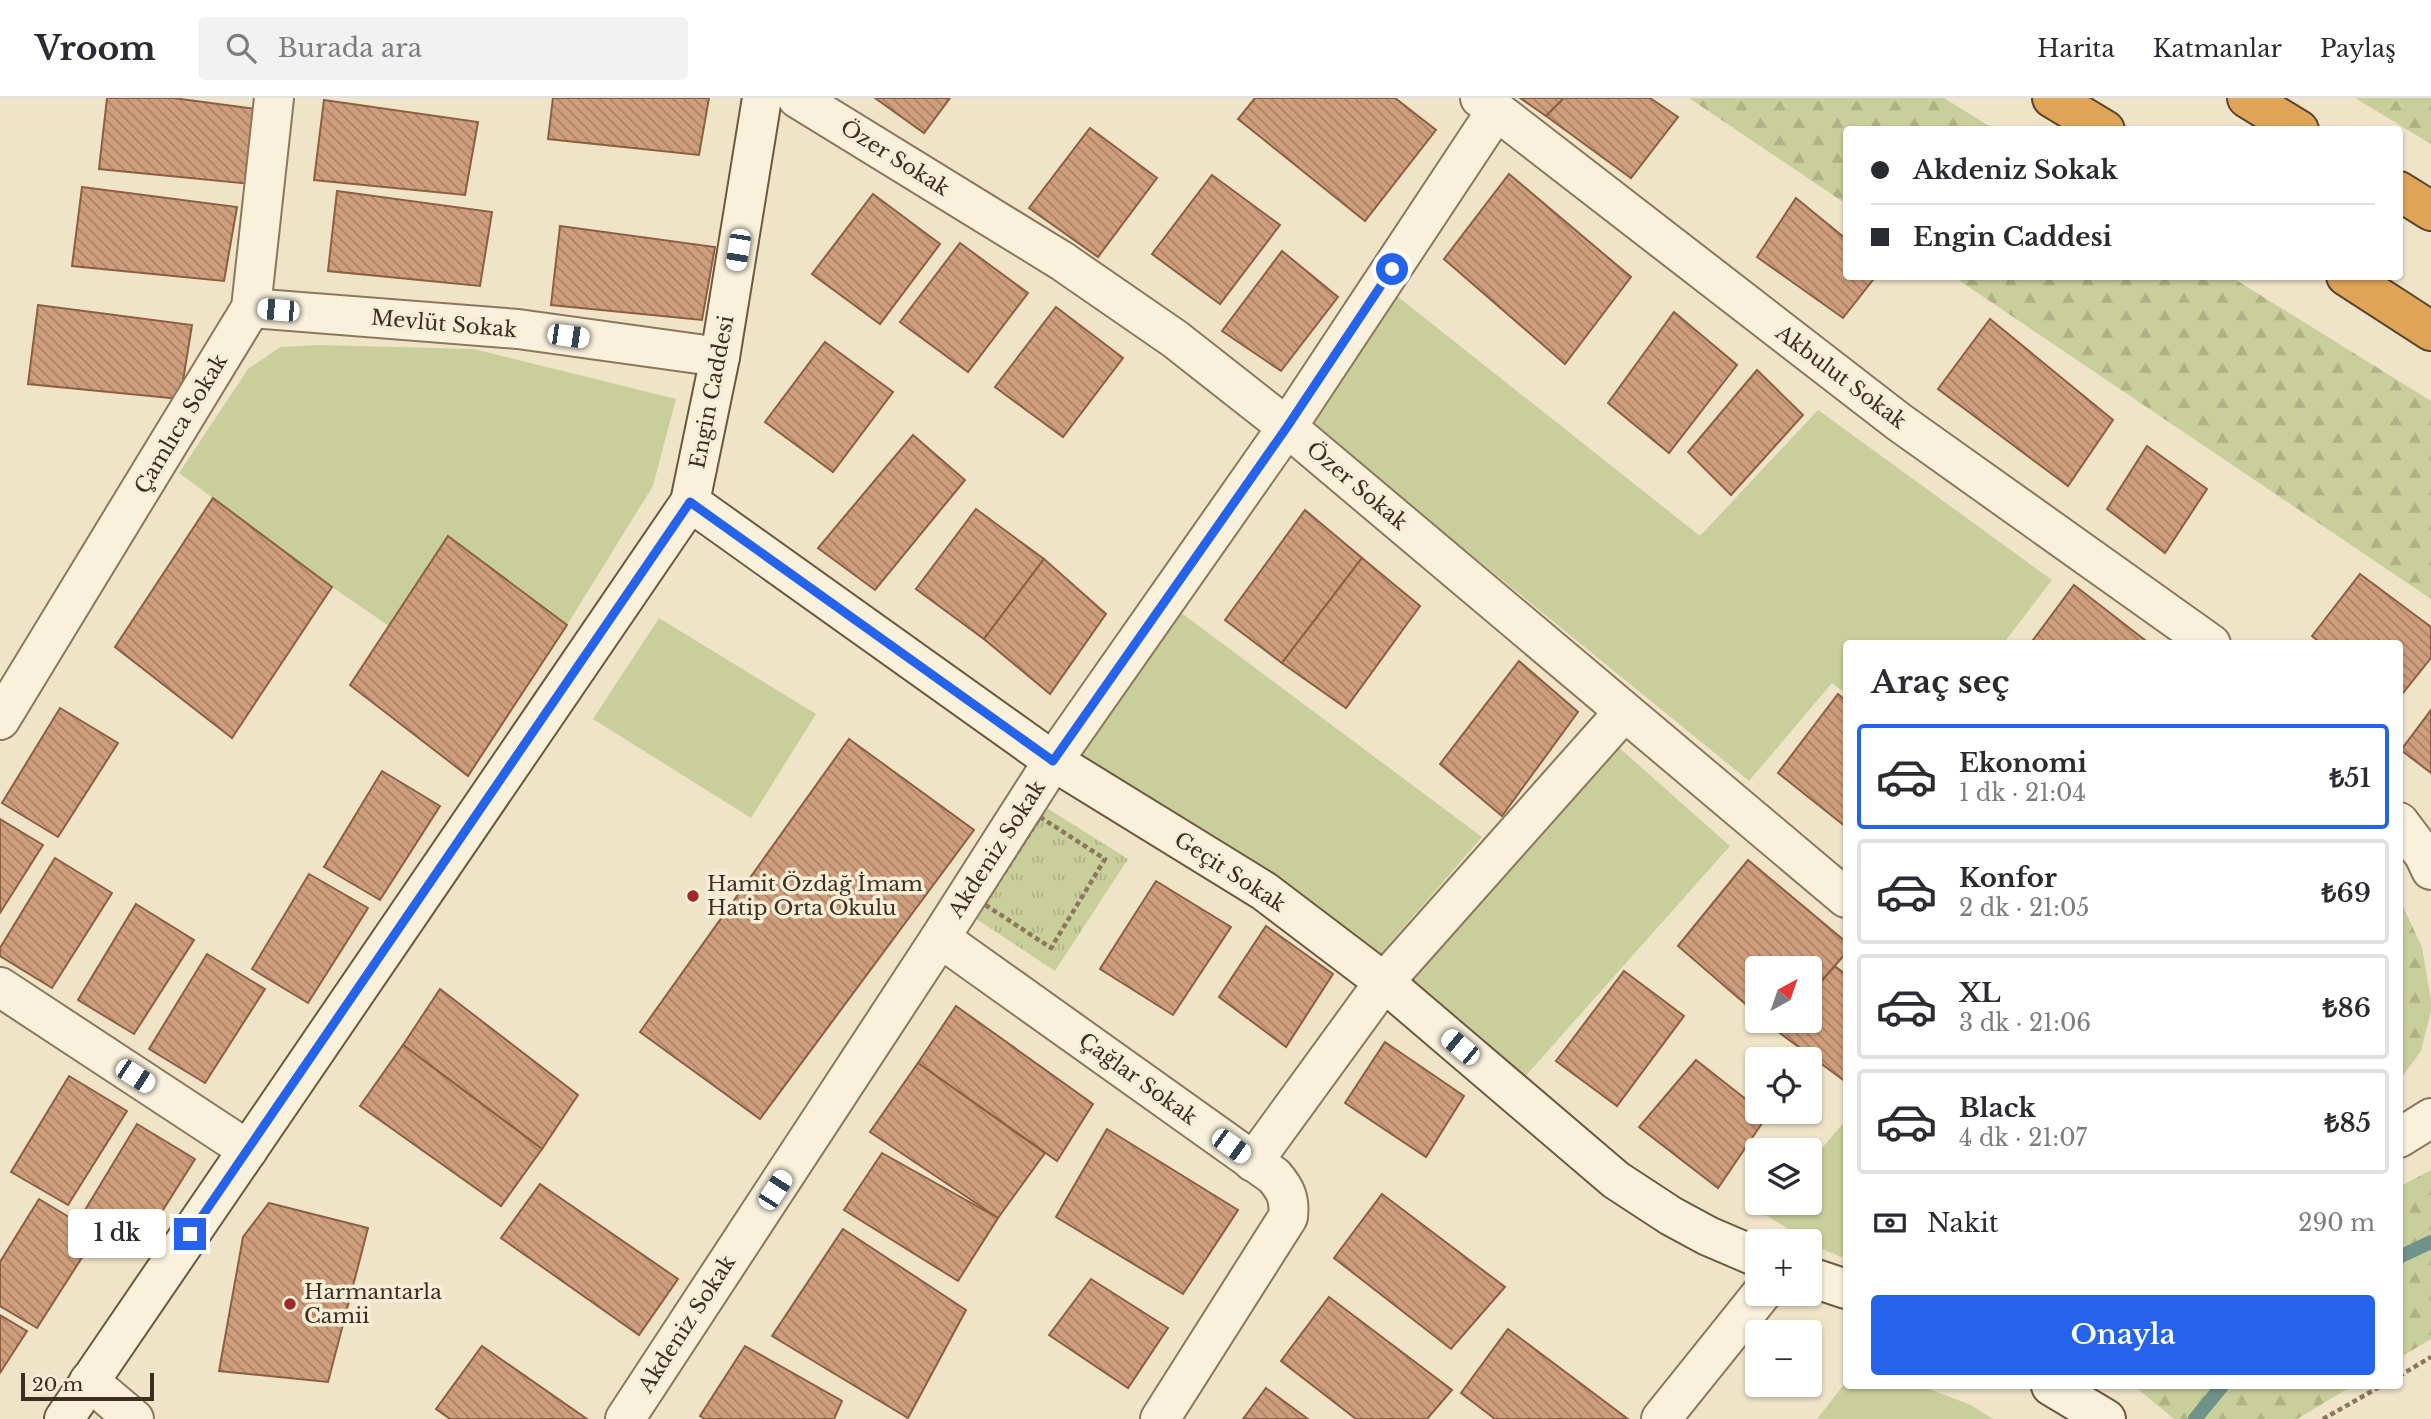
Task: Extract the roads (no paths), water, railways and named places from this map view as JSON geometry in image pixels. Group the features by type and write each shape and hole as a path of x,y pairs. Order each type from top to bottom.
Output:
{"highway":[{"path":"2052,98 2098,126"},
{"path":"2247,98 2292,126"},
{"path":"2403,194 2431,211"},
{"path":"2352,280 2431,331"}],"street":[{"name":"Çamlıca Sokak","path":"0,720 251,308 274,98"},
{"name":"Engin Caddesi","path":"64,1419 690,502 720,357 762,98"},
{"name":"Özer Sokak","path":"797,98 1062,261 1175,339 1287,427 1843,895"},
{"name":"Akdeniz Sokak","path":"625,1419 1053,761 1287,427 1488,104"},
{"name":"Akbulut Sokak","path":"1488,104 1899,422 2205,640"},
{"name":"Mevlüt Sokak","path":"251,308 518,330 720,357"},
{"name":"Geçit Sokak","path":"690,502 1053,761 1264,891 1384,982 1616,1180 1709,1237 1745,1251"},
{"path":"1253,1162 1384,982 1624,712"},
{"path":"2403,827 2424,855 2431,870"},
{"name":"Çağlar Sokak","path":"940,938 1274,1176 1285,1189 1289,1204 1288,1217 1160,1419"},
{"path":"0,987 248,1150"},
{"path":"2403,1136 2431,1118"},
{"path":"1822,1281 1843,1288"},
{"path":"1661,1419 1752,1306"},
{"path":"89,1381 134,1419"},
{"path":"2056,1389 2106,1419"}],"waterway":[{"path":"2403,1255 2431,1242"},
{"path":"2195,1419 2220,1389"}],"place":[{"name":"Hamit Özdağ İmam Hatip Orta Okulu","path":"693,896"},
{"name":"Harmantarla Camii","path":"290,1304"}]}
